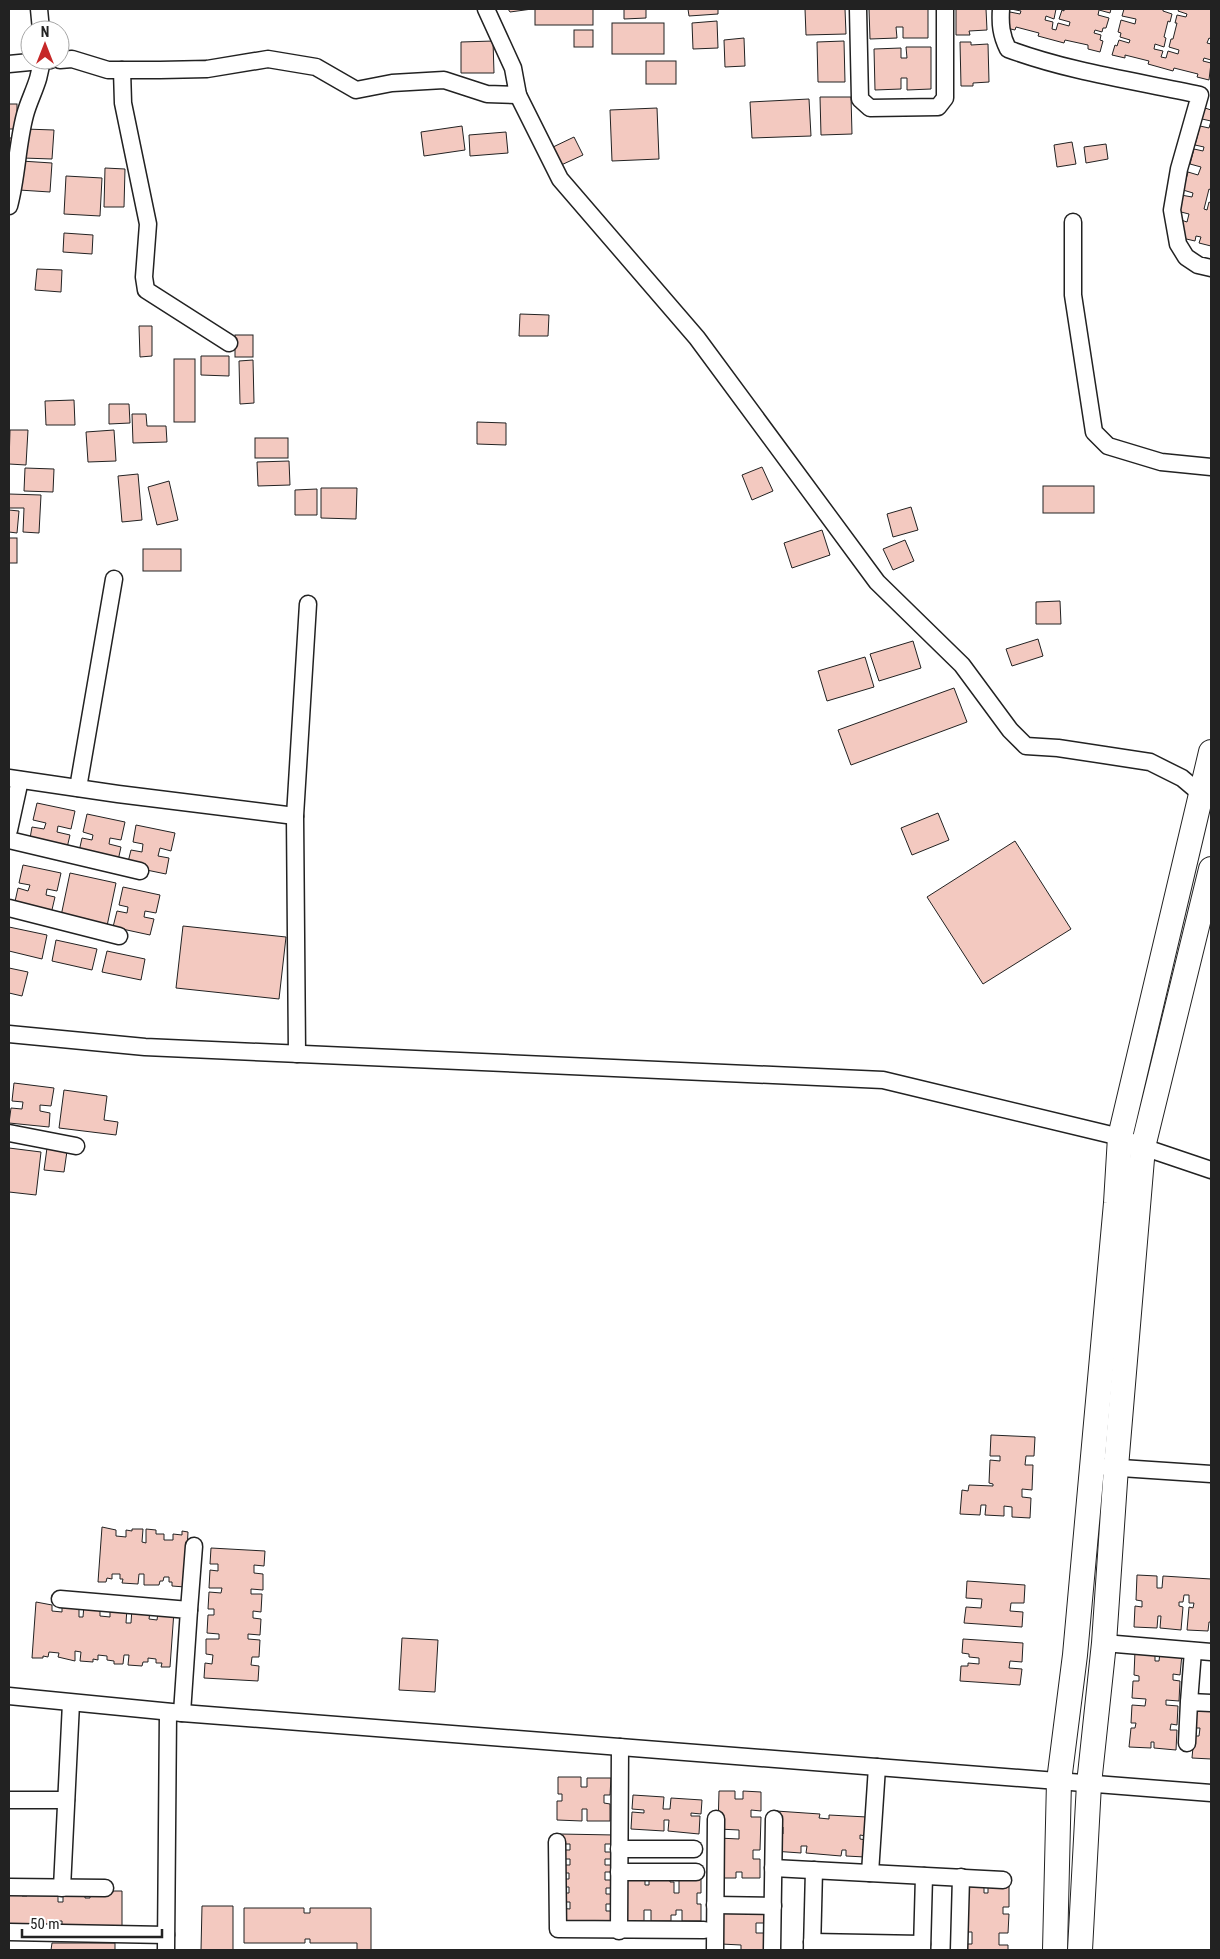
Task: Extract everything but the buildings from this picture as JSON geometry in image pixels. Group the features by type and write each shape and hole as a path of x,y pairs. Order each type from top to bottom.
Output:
{"street":[{"path":"486,9 512,68 518,94 560,179 697,338 877,582 962,665 1010,730 1026,746 1058,748 1150,762 1182,778 1202,794"},
{"path":"858,9 860,99 870,108 938,107 942,104 945,98 945,9"},
{"path":"1002,9 1000,21 1002,37 1008,49 1032,58 1067,67 1206,96 1179,169 1172,210 1178,244 1186,257 1198,264 1211,268"},
{"path":"70,59 108,70 122,70 207,69 268,59 316,67 356,90 392,83 444,80 487,94 518,94"},
{"path":"9,206 23,122 41,70"},
{"path":"122,70 123,103 148,224 144,277 146,290 229,343"},
{"path":"1073,222 1073,295 1094,432 1108,446 1160,462 1211,467"},
{"path":"78,788 114,579"},
{"path":"297,1054 296,816 308,604"},
{"path":"1055,1950 1059,1781 1075,1655 1120,1137 1211,752"},
{"path":"9,830 15,779 296,816"},
{"path":"9,840 140,871"},
{"path":"1080,1950 1089,1784 1104,1643 1116,1467 1143,1147 1211,869"},
{"path":"9,908 119,936"},
{"path":"9,1034 145,1047 884,1080 1120,1137 1143,1147 1211,1170"},
{"path":"9,1133 76,1146"},
{"path":"1091,1467 1211,1474"},
{"path":"9,1932 166,1942 175,1712 189,1610 194,1546"},
{"path":"60,1599 189,1610"},
{"path":"1104,1643 1211,1652"},
{"path":"1187,1743 1193,1651"},
{"path":"9,1696 175,1712 1211,1792"},
{"path":"1189,1702 1211,1703"},
{"path":"62,1888 71,1703"},
{"path":"620,1747 620,1931"},
{"path":"870,1873 877,1767"},
{"path":"9,1800 66,1800"},
{"path":"715,1950 716,1819"},
{"path":"772,1950 774,1819"},
{"path":"557,1842 558,1929 620,1931 704,1930"},
{"path":"620,1849 694,1849"},
{"path":"773,1868 1003,1880"},
{"path":"814,1870 812,1946 922,1947 924,1876"},
{"path":"620,1872 696,1872"},
{"path":"959,1950 961,1878"},
{"path":"9,1888 105,1888"},
{"path":"715,1905 773,1906"}]}
